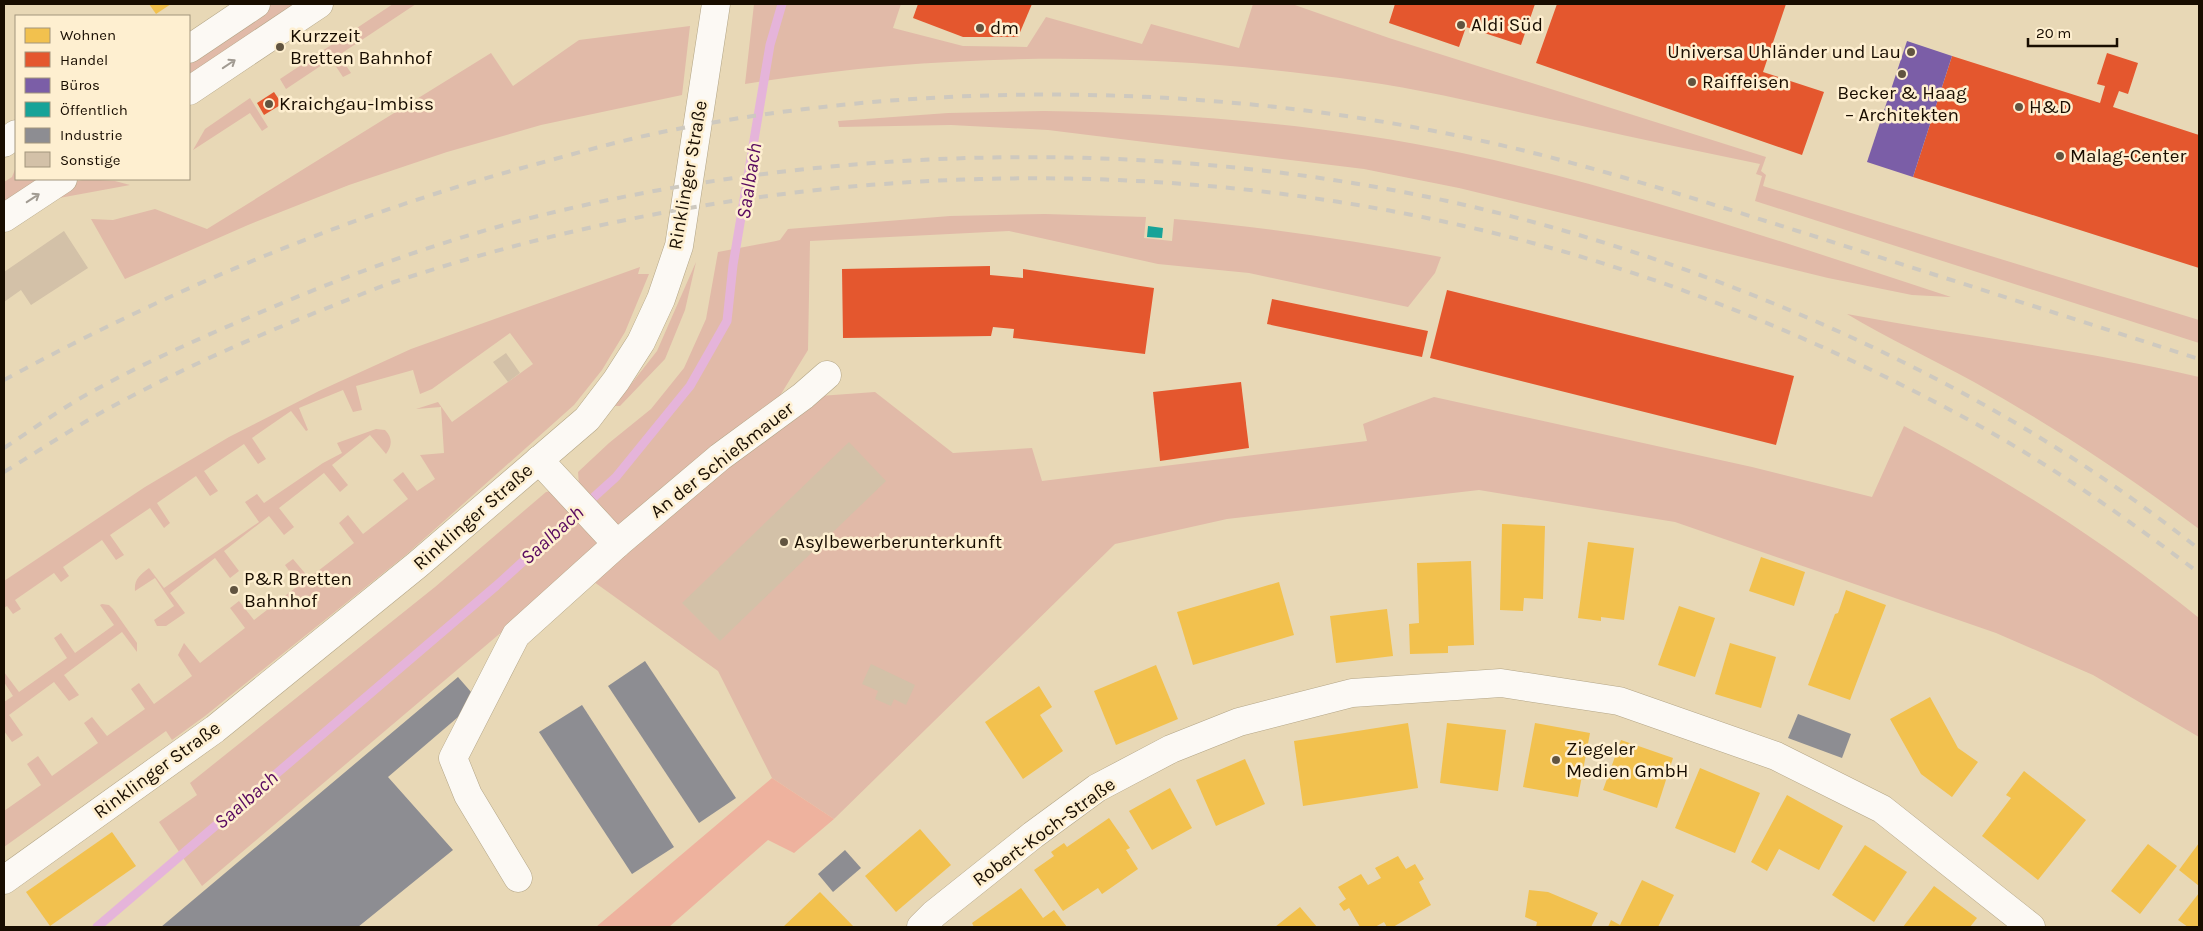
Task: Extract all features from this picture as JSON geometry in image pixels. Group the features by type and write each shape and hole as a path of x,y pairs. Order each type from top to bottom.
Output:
{"street":[{"path":"190,48 256,4"},
{"path":"190,90 319,4"},
{"name":"Rinklinger Straße","path":"4,880 214,729 417,565 587,419 616,381 641,342 660,299 678,246 716,4"},
{"path":"4,142 15,135"},
{"path":"4,218 61,180"},
{"name":"An der Schießmauer","path":"518,878 468,795 453,758 516,635 611,538 803,396 827,375"},
{"path":"539,460 611,538"},
{"name":"Robert-Koch-Straße","path":"921,927 934,914 1018,847 1098,788 1171,749 1240,722 1352,693 1501,683 1619,700 1776,756 1882,809 2031,927"}],"shaded area":[{"path":"271,4 299,4 190,77 190,58"},
{"path":"393,4 416,4 339,55 351,73 343,77 331,59 286,89 280,79"},
{"path":"754,4 901,4 893,28 963,46 1027,47 1046,17 1142,44 1151,24 1239,48 1253,4 1292,4 1389,38 1766,157 1761,171 1766,175 1763,186 2199,320 2199,343 1755,201 1762,176 1756,174 1760,164 1416,90 1284,71 1207,64 1053,59 899,65 745,84"},
{"path":"690,26 682,95 541,125 447,152 349,185 248,225 125,279 91,219 113,220 155,209 207,229 491,53 513,86 579,40"},
{"path":"250,98 268,127 262,131 250,113 193,150 205,129"},
{"path":"1044,111 1149,114 1306,127 1358,134 1462,153 1524,167 1647,200 1951,297 1912,295 1828,278 1459,188 1364,169 1048,130 951,125 839,127 838,121 948,113"},
{"path":"15,170 15,180 38,180 4,203 4,182 12,177"},
{"path":"100,180 130,185 43,201 74,182"},
{"path":"1045,214 1146,217 1144,238 1172,241 1174,219 1308,235 1441,257 1435,273 1408,307 1249,273 1158,264 1009,231 810,241 808,350 778,399 875,392 953,453 1032,448 1042,481 1367,441 1363,424 1434,397 1752,467 1872,497 1904,426 1981,468 2056,514 2129,564 2199,618 2199,737 2093,675 1996,633 1675,522 1479,490 1227,519 1115,544 834,819 772,778 718,671 576,569 202,886 159,822 197,795 190,783 435,587 546,492 579,485 578,472 609,443 651,409 684,368 706,319 718,252 780,240 788,229 950,216"},
{"path":"696,262 685,310 665,359 620,406 614,406 657,351"},
{"path":"640,267 638,274 649,274 625,332 602,370 574,405 407,554 205,716 172,740 166,731 4,847 4,811 41,785 27,764 38,756 52,776 98,743 84,723 92,717 107,736 145,709 131,689 139,683 154,704 192,676 178,655 184,643 200,663 245,628 230,608 239,601 254,620 299,585 285,565 293,559 309,578 354,543 339,523 348,515 363,534 408,499 393,480 403,472 417,491 435,479 420,455 444,453 441,407 416,409 438,402 452,422 533,364 510,333 432,389 420,394 413,370 356,386 362,410 353,412 343,390 299,408 308,430 306,431 291,411 252,438 266,459 258,464 244,444 204,471 218,491 210,496 196,476 157,503 170,523 164,528 150,508 110,535 124,555 116,560 102,540 63,567 69,576 61,582 54,573 15,600 21,609 13,614 7,606 4,608 4,581 145,487 229,437 319,391 411,349"},
{"path":"1847,314 2068,351 2199,377 2199,529 2117,470 2032,416 1974,382"},
{"path":"376,429 385,430 389,436 390,448 386,454 370,435 332,465 348,485 340,492 324,473 279,508 294,527 284,535 269,516 224,551 239,571 230,578 215,558 170,593 185,613 166,626 157,626 154,620 174,606 155,578 135,591 137,580 143,573 149,568 164,588 259,522 245,502 257,494 264,503 323,463 342,453 337,443"},
{"path":"100,605 109,605 113,609 137,643 137,652 122,632 64,675 79,695 69,701 54,682 9,715 23,735 12,742 4,731 4,702 13,696 4,682 4,672 19,692 67,658 54,638 61,633 75,653 114,625"},
{"path":"772,778 834,819 794,853 768,840 669,927 596,927"}],"building: Wohnen":[{"path":"149,4 171,4 156,14"},
{"path":"1502,524 1545,526 1543,599 1524,598 1523,611 1500,610"},
{"path":"1588,542 1634,548 1624,620 1601,617 1601,621 1578,618"},
{"path":"1761,557 1805,572 1794,606 1749,591"},
{"path":"1471,561 1474,645 1448,646 1448,653 1410,654 1409,624 1419,623 1417,563"},
{"path":"1279,582 1294,635 1193,665 1177,612"},
{"path":"1846,590 1886,605 1850,700 1808,685"},
{"path":"1679,606 1715,618 1695,677 1658,665"},
{"path":"1387,609 1393,656 1336,663 1330,616"},
{"path":"1730,643 1776,657 1761,708 1715,694"},
{"path":"1156,665 1178,719 1116,745 1094,691"},
{"path":"1039,686 1052,707 1040,715 1063,751 1023,779 985,722"},
{"path":"1930,697 1958,748 1978,762 1952,797 1921,774 1890,719"},
{"path":"1408,723 1418,788 1303,806 1294,741"},
{"path":"1447,723 1506,730 1498,791 1440,783"},
{"name":"Ziegeler Medien GmbH","path":"1535,723 1590,733 1578,797 1523,787"},
{"path":"1621,740 1673,758 1657,808 1603,790"},
{"path":"1245,759 1265,804 1216,826 1196,780"},
{"path":"1700,768 1760,793 1735,853 1675,828"},
{"path":"2024,771 2086,820 2038,880 1982,836 2011,798 2006,795"},
{"path":"1170,788 1192,828 1152,850 1129,811"},
{"path":"1787,795 1843,826 1819,870 1779,849 1767,871 1751,862"},
{"path":"1109,818 1130,848 1126,850 1138,869 1102,894 1098,888 1063,911 1034,870 1054,856 1051,852 1064,843 1067,847"},
{"path":"920,829 951,865 896,912 865,876"},
{"path":"112,832 136,866 50,926 26,892"},
{"path":"2199,843 2199,886 2179,870"},
{"path":"2148,844 2177,866 2140,914 2111,891"},
{"path":"1865,845 1907,872 1874,922 1832,895"},
{"path":"1398,856 1406,869 1415,864 1424,879 1419,882 1431,905 1393,927 1387,927 1384,922 1375,927 1360,927 1349,908 1344,911 1339,904 1346,899 1338,887 1361,874 1368,885 1381,878 1375,868"},
{"path":"1642,880 1674,895 1658,927 1608,927 1611,920 1620,925"},
{"path":"1934,886 1977,918 1970,927 1903,927"},
{"path":"1021,888 1043,918 1054,910 1067,927 974,927 972,923"},
{"path":"1529,890 1548,892 1598,913 1591,927 1536,927 1537,922 1525,917"},
{"path":"820,892 854,927 783,927"},
{"path":"2199,893 2199,927 2188,927 2178,920"},
{"path":"1300,907 1317,927 1275,927"}],"building: Handel":[{"name":"dm","path":"918,4 1032,4 1018,37 963,37 913,18"},
{"name":"Aldi Süd","path":"1395,4 1535,4 1521,45 1466,27 1459,47 1389,23"},
{"name":"Raiffeisen","path":"1557,4 1786,4 1763,72 1824,92 1802,155 1536,63"},
{"name":"Malag-Center","path":"2107,53 2138,63 2128,94 2119,91 2113,107 2199,135 2199,268 1913,177 1952,56 2100,103 2105,86 2097,84"},
{"name":"Kraichgau-Imbiss","path":"274,92 282,104 264,115 257,103"},
{"path":"990,266 990,275 1023,278 1023,269 1154,288 1145,354 1013,338 1014,329 993,327 991,336 843,338 842,269"},
{"path":"1447,290 1794,376 1776,445 1430,358"},
{"path":"1272,299 1428,331 1422,357 1267,324"},
{"path":"1241,382 1249,448 1160,461 1153,392"}],"building: Büros":[{"path":"1907,41 1952,56 1913,177 1867,162"}],"building: Öffentlich":[{"path":"1148,226 1163,228 1162,238 1147,237"}],"building: Industrie":[{"path":"645,661 736,798 699,823 608,686"},
{"path":"458,677 478,700 388,777 453,850 358,927 161,927"},
{"path":"582,705 674,847 632,874 539,732"},
{"path":"1798,714 1851,734 1842,758 1788,738"},
{"path":"845,850 861,868 833,892 818,874"}],"building: Sonstige":[{"path":"64,231 88,268 31,305 21,290 4,302 4,272"},
{"path":"506,353 520,373 508,382 493,362"},
{"name":"Asylbewerberunterkunft","path":"849,442 886,481 720,641 682,603"},
{"path":"871,664 915,685 906,705 894,699 891,706 875,699 878,691 862,684"}],"waterway":[{"name":"Saalbach","path":"97,927 496,586 616,477 690,386 727,321 733,265 770,45 782,4"}],"railway":[{"path":"4,380 129,316 257,259 322,233 454,188 576,153 667,131 764,114 864,103 964,96 1066,95 1167,98 1267,106 1367,119 1509,147 1598,170 1686,196 2199,359"},
{"path":"4,448 70,404 171,352 328,284 405,256 483,231 563,210 684,186 807,169 932,159 1058,157 1184,163 1309,176 1431,198 1551,227 1682,269 1811,319 1874,348 1997,412 2092,471 2199,549"},
{"path":"4,472 104,411 236,346 394,282 533,241 675,210 819,190 964,180 1110,180 1255,191 1398,212 1540,245 1647,278 1700,297 1752,317 1854,362 1954,412 2018,448 2080,488 2140,529 2199,573"}],"place":[{"name":"Aldi Süd","path":"1461,25"},
{"name":"dm","path":"980,28"},
{"name":"Kurzzeit Bretten Bahnhof","path":"280,47"},
{"name":"Universa Uhländer und Lau","path":"1911,52"},
{"name":"Becker & Haag – Architekten","path":"1902,74"},
{"name":"Raiffeisen","path":"1692,82"},
{"name":"Kraichgau-Imbiss","path":"269,104"},
{"name":"H&D","path":"2019,107"},
{"name":"Malag-Center","path":"2060,156"},
{"name":"Asylbewerberunterkunft","path":"784,542"},
{"name":"P&R Bretten Bahnhof","path":"234,590"},
{"name":"Ziegeler Medien GmbH","path":"1556,760"}]}
